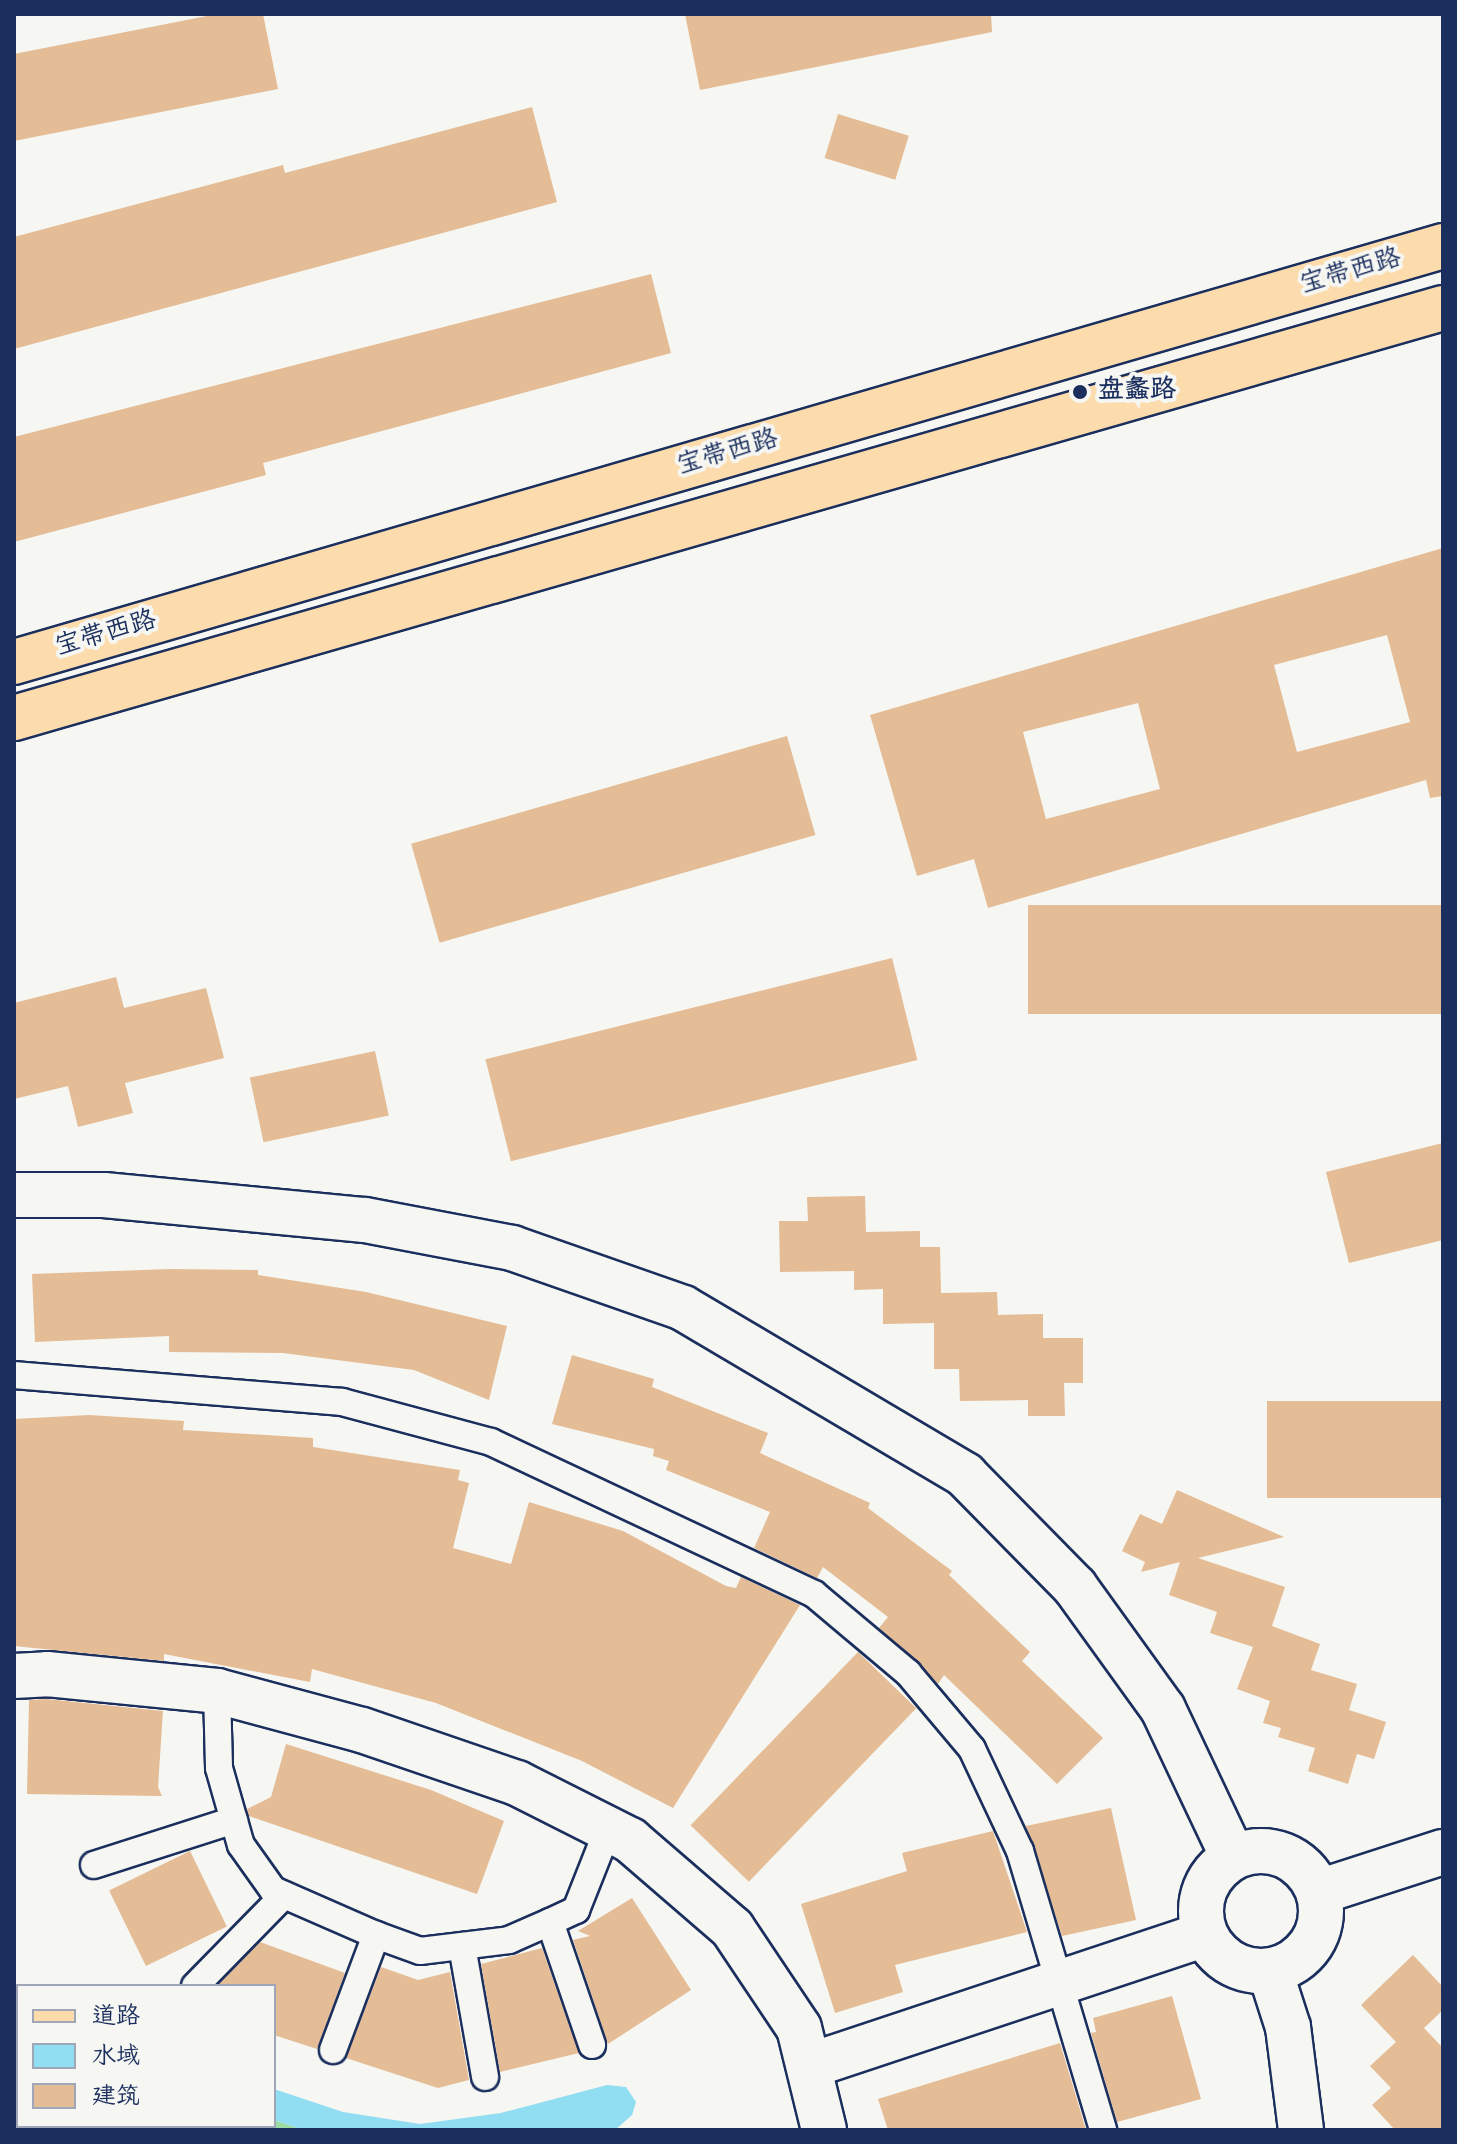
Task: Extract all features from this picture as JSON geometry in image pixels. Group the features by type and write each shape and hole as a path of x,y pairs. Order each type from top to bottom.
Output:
{"main road":[{"name":"宝带西路","path":"14,662 1443,246"},
{"name":"宝带西路","path":"14,718 1443,308"}],"street":[{"path":"14,1195 104,1195 365,1220 512,1248 683,1308 965,1475 1075,1587 1163,1709 1233,1857"},
{"path":"14,1676 61,1675 217,1691 362,1730 517,1783 630,1840 732,1928 799,2028 824,2130"},
{"path":"1274,1852 1309,1873 1319,1892 1323,1913 1318,1933 1298,1958 1270,1971 1231,1963 1205,1934 1201,1917 1207,1882 1233,1857 1274,1852"},
{"path":"1319,1892 1443,1852"},
{"path":"809,2066 1205,1934"},
{"path":"1270,1971 1288,2027 1301,2130"}],"lane":[{"path":"14,1375 109,1379 342,1402 491,1442 814,1594 908,1673 972,1749 1020,1851 1103,2130"},
{"path":"217,1691 219,1768 241,1845 273,1890 420,1951 509,1940 576,1910 608,1829"},
{"path":"94,1865 234,1820"},
{"path":"197,1984 284,1895"},
{"path":"550,1922 592,2045"},
{"path":"333,2050 376,1935"},
{"path":"462,1946 485,2077"}],"green space":[{"path":"276,2121 304,2130 210,2130 276,2128"}],"water":[{"path":"607,2085 626,2087 636,2102 632,2115 615,2130 304,2130 276,2121 276,2090 343,2112 420,2124 501,2113"}],"building":[{"path":"217,14 263,14 278,89 14,141 14,54"},
{"path":"685,14 991,14 992,32 700,90"},
{"path":"532,107 557,202 14,349 14,237 283,165 285,173"},
{"path":"838,114 909,136 895,180 825,158"},
{"path":"651,274 671,353 263,463 266,475 14,542 14,437"},
{"path":"1443,548 1443,796 1430,798 1426,780 988,908 974,859 917,876 870,715","holes":["1387,635 1410,722 1297,752 1274,665","1138,703 1160,789 1046,819 1023,732"]},
{"path":"787,736 815,835 440,943 411,844"},
{"path":"1028,905 1443,905 1443,1014 1028,1014"},
{"path":"892,958 917,1060 511,1161 485,1059"},
{"path":"116,977 124,1008 206,988 224,1058 125,1083 133,1113 78,1127 68,1086 14,1099 14,1003"},
{"path":"375,1051 389,1116 264,1142 250,1078"},
{"path":"1443,1143 1443,1240 1349,1263 1326,1172"},
{"path":"865,1196 866,1232 920,1231 920,1247 940,1247 941,1293 997,1292 998,1315 1043,1314 1043,1338 1083,1338 1083,1383 1064,1383 1065,1416 1028,1416 1028,1400 960,1401 959,1369 934,1369 934,1323 883,1324 883,1289 854,1290 854,1271 780,1272 779,1221 808,1221 807,1197"},
{"path":"170,1269 258,1270 258,1275 366,1292 507,1326 489,1400 414,1370 283,1353 169,1352 169,1336 35,1342 32,1274"},
{"path":"572,1355 654,1379 652,1387 768,1433 760,1453 870,1503 868,1508 952,1571 949,1575 1030,1652 1022,1661 1103,1738 1057,1784 944,1675 938,1684 879,1628 888,1617 823,1567 817,1578 754,1548 770,1512 666,1470 669,1461 653,1456 654,1449 552,1424"},
{"path":"1267,1401 1443,1401 1443,1498 1267,1498"},
{"path":"89,1415 184,1421 183,1430 313,1438 313,1447 460,1470 458,1480 469,1483 453,1548 511,1564 529,1502 623,1531 726,1586 736,1588 741,1577 800,1605 673,1808 582,1761 436,1703 312,1669 310,1682 164,1654 164,1661 14,1646 14,1419"},
{"path":"1177,1490 1284,1537 1198,1558 1285,1587 1272,1626 1320,1644 1311,1670 1357,1684 1349,1710 1386,1722 1374,1759 1357,1754 1348,1784 1308,1771 1315,1748 1278,1737 1281,1728 1263,1723 1270,1701 1237,1689 1253,1647 1210,1633 1217,1612 1169,1595 1180,1562 1141,1572 1145,1562 1122,1551 1140,1514 1162,1524"},
{"path":"858,1652 916,1708 749,1882 691,1825"},
{"path":"29,1700 163,1711 158,1787 162,1796 27,1794"},
{"path":"286,1744 431,1790 504,1821 477,1894 249,1816 247,1809 271,1797"},
{"path":"1111,1808 1136,1920 1062,1936 1026,1826"},
{"path":"993,1831 1027,1932 895,1965 903,1992 835,2013 801,1904 907,1871 902,1853"},
{"path":"190,1851 227,1926 146,1966 109,1890"},
{"path":"632,1898 691,1990 608,2044 573,1940 590,1936 578,1931"},
{"path":"260,1942 345,1973 317,2049 276,2036 276,1984 219,1984"},
{"path":"542,1948 579,2053 500,2072 481,1964"},
{"path":"1413,1955 1443,1987 1443,2010 1424,2028 1443,2048 1443,2130 1395,2130 1372,2105 1391,2088 1370,2066 1396,2042 1361,2005"},
{"path":"381,1967 418,1980 450,1972 469,2080 438,2088 346,2058"},
{"path":"1172,1996 1201,2099 1117,2122 1091,2033 1096,2032 1093,2018"},
{"path":"1060,2043 1086,2130 888,2130 878,2099"}],"place":[{"name":"盘蠡路","path":"1080,392"}]}
